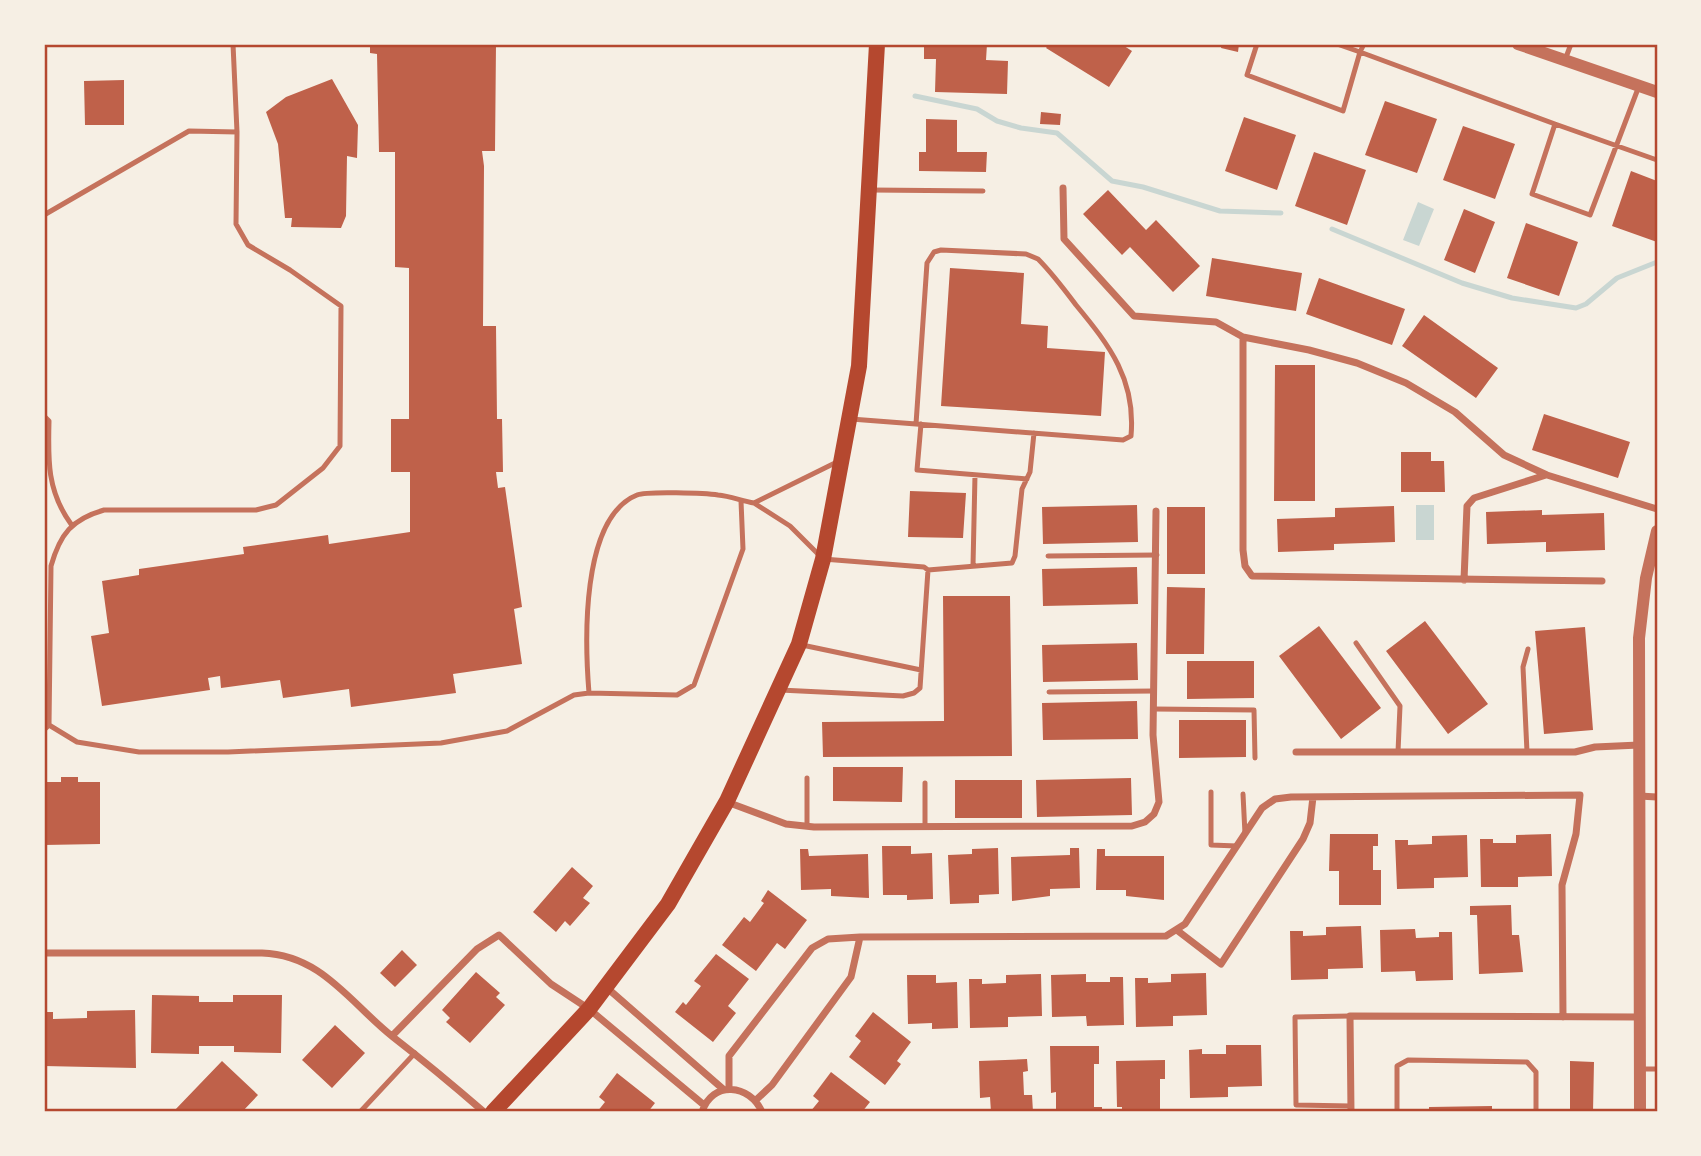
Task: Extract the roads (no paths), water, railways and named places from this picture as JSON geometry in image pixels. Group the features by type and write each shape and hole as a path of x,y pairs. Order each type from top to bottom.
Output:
{"main road":[{"path":"493,1112 589,1009 668,904 727,801 799,644 823,559 859,366 877,44"}],"street":[{"path":"1518,44 1657,92"},
{"path":"1063,188 1064,239 1134,316 1216,322 1244,337 1309,349 1357,363 1406,383 1455,412 1504,455 1547,475 1657,509"},
{"path":"1244,337 1243,550 1245,566 1252,576 1602,581"},
{"path":"1464,580 1467,506 1474,498 1547,475"},
{"path":"727,801 786,824 807,826 1132,826 1145,822 1154,814 1159,802 1154,709 1156,511"},
{"path":"1640,1112 1639,638 1646,578 1657,531"},
{"path":"1296,752 1575,752 1595,747 1639,745"},
{"path":"393,1036 477,949 499,935 551,984 589,1009 703,1109 726,1089 729,1056 812,948 828,939 1166,936 1178,931 1262,808 1275,799 1313,797 1580,795 1578,822 1562,885 1563,1017"},
{"path":"1639,796 1657,797"},
{"path":"1178,931 1221,964 1303,839 1310,823 1313,797"},
{"path":"756,1100 772,1085 851,977 860,937"},
{"path":"44,953 278,953 312,965 327,975 393,1036 484,1112"},
{"path":"606,988 726,1089 747,1092 756,1100 762,1112"},
{"path":"1351,1109 1350,1016 1639,1017"}],"lane":[{"path":"44,730 49,725 51,566 58,540 71,524 104,510 256,510 276,505 323,468 340,446 341,306 290,270 248,245 236,224 237,132 233,44"},
{"path":"1257,44 1247,75 1343,111 1364,44"},
{"path":"1337,44 1657,160"},
{"path":"1565,60 1571,44"},
{"path":"1555,124 1532,194 1590,215 1639,86"},
{"path":"44,215 189,131 237,132"},
{"path":"868,190 983,191"},
{"path":"851,419 918,424 1124,440 1131,436 1129,390 1111,348 1046,267 1026,254 942,250 930,257 918,424 917,470 1027,479"},
{"path":"44,415 49,421 50,482 60,508 71,524"},
{"path":"589,693 587,596 599,547 614,514 638,494 719,495 754,503 790,526 823,559 924,567 928,570 1012,563 1022,489 1027,479 1034,433"},
{"path":"754,503 841,460"},
{"path":"973,566 975,475"},
{"path":"49,725 77,742 139,752 228,752 441,743 507,731 574,695 677,695 694,685 743,549 741,501"},
{"path":"1048,556 1157,555"},
{"path":"780,690 903,696 915,693 920,688 928,570"},
{"path":"1356,643 1400,706 1398,752"},
{"path":"799,644 921,670"},
{"path":"1527,752 1523,667 1528,649"},
{"path":"1049,692 1154,691"},
{"path":"1154,709 1254,710 1255,758"},
{"path":"807,778 807,826"},
{"path":"925,783 925,827"},
{"path":"1211,792 1211,845 1237,846"},
{"path":"1243,794 1245,834"},
{"path":"1350,1016 1295,1017 1295,1055 1296,1105 1351,1109"},
{"path":"360,1112 416,1053"},
{"path":"1397,1112 1397,1066 1408,1060 1527,1062 1536,1072 1536,1112"},
{"path":"1639,1069 1657,1069"}],"waterway":[{"path":"915,96 977,109 997,121 1021,128 1057,133 1112,181 1143,187 1220,211 1281,213"},
{"path":"1332,229 1462,283 1512,298 1576,308 1586,304 1617,278 1657,262"}]}
